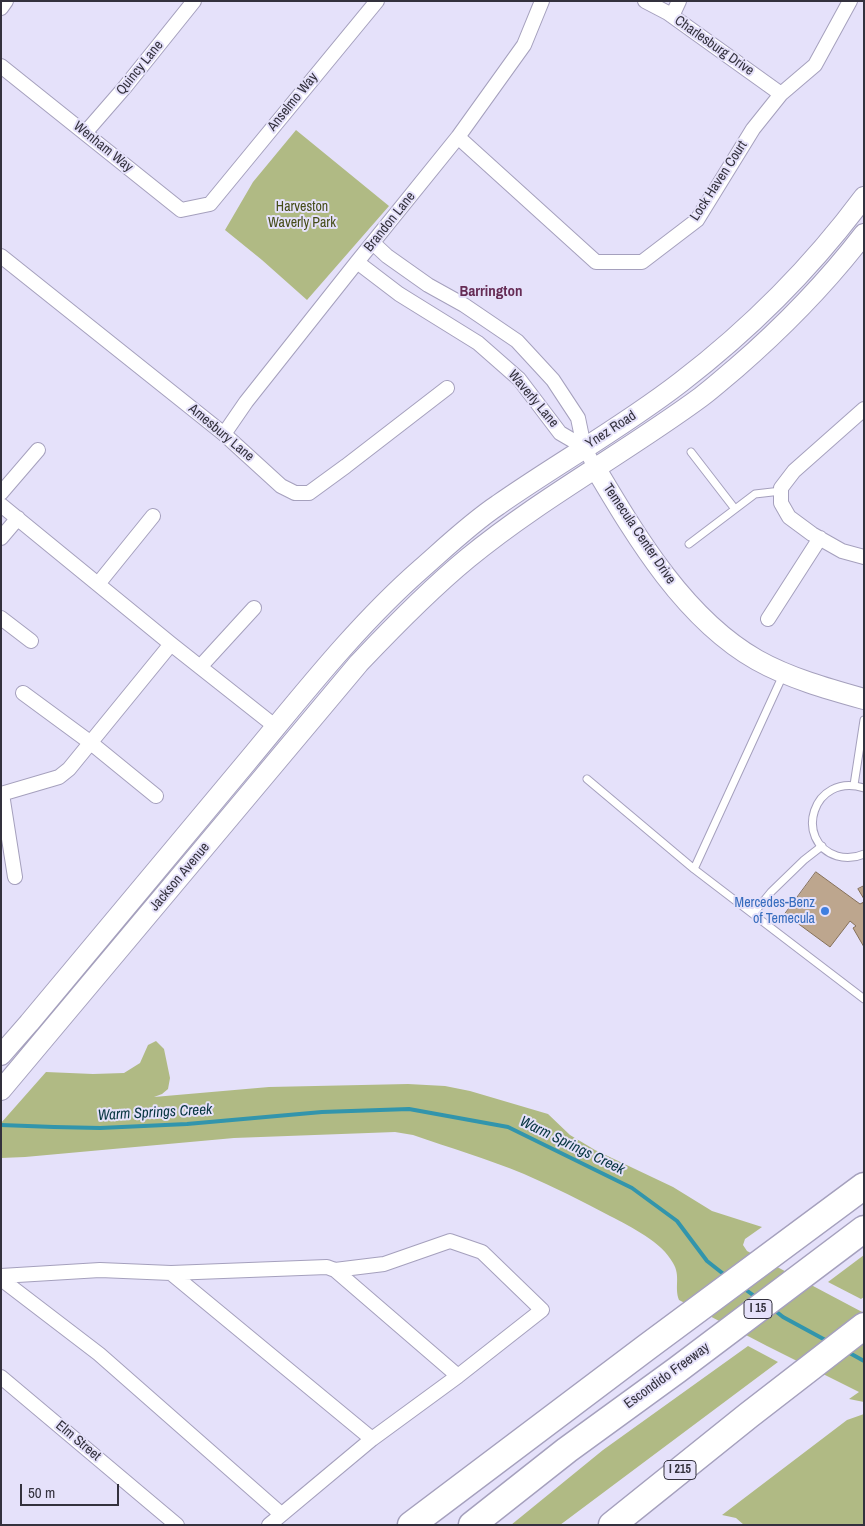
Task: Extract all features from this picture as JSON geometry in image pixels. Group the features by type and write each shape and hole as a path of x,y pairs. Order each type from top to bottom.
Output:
{"highway":[{"path":"411,1525 647,1346 864,1186"},
{"name":"Escondido Freeway","path":"472,1525 567,1450 864,1228"},
{"path":"598,1525 749,1415 864,1326"},
{"name":"I 215","path":"612,1525 749,1415"}],"main road":[{"name":"Ynez Road","path":"344,648 400,588 474,523 584,447 616,428 678,384 738,336 797,277 837,232 864,197"},
{"name":"Ynez Road","path":"359,663 400,620 468,558 517,521 703,396 761,346 808,298 864,234"},
{"name":"Temecula Center Drive","path":"596,469 651,556 673,585 722,636 757,660 784,673 864,700"},
{"name":"Jackson Avenue","path":"1,1055 344,648"},
{"name":"Jackson Avenue","path":"6,1084 359,663"},
{"path":"201,818 218,832"}],"street":[{"path":"1,8 6,1"},
{"name":"Quincy Lane","path":"85,133 125,87 194,1"},
{"name":"Anselmo Way","path":"210,204 377,1"},
{"name":"Brandon Lane","path":"224,434 246,402 458,137 524,45 542,1"},
{"name":"Charlesburg Drive","path":"645,1 672,16 781,94"},
{"path":"672,16 679,1"},
{"name":"Lock Haven Court","path":"458,137 596,262 642,262 697,220 753,129 781,94 815,65 850,1"},
{"name":"Wenham Way","path":"1,66 181,210 210,204"},
{"name":"Waverly Lane","path":"373,242 387,256 428,285 471,309 517,341 553,380 578,418 584,447"},
{"name":"Amesbury Lane","path":"1,256 224,434 281,486 294,493 309,493 447,388"},
{"name":"Waverly Lane","path":"357,262 399,294 478,343 519,379 560,433 584,447"},
{"path":"864,409 794,471 781,488 781,503 789,516 842,551 864,557"},
{"path":"584,447 596,469"},
{"path":"1,494 38,450"},
{"path":"1,505 276,727"},
{"path":"98,584 153,516"},
{"path":"1,538 18,518"},
{"path":"768,619 820,538"},
{"path":"200,667 254,608"},
{"path":"1,618 31,641"},
{"path":"15,877 2,794 59,777 91,743 171,644"},
{"path":"23,693 91,743 156,796"},
{"path":"269,1525 372,1439 458,1376 542,1310 482,1252 450,1241 384,1264 335,1270"},
{"path":"1,1278 100,1270 171,1273 326,1267 335,1270 458,1376"},
{"path":"171,1273 372,1439"},
{"path":"1,1278 99,1354 281,1514"},
{"name":"Elm Street","path":"1,1377 177,1525"}],"lane":[{"path":"691,452 735,509"},
{"path":"689,544 756,494 781,492"},
{"path":"694,869 784,673"},
{"path":"854,785 864,720"},
{"path":"587,779 694,869 864,999"},
{"path":"864,788 854,785 843,785 832,789 823,795 813,815 816,837 822,846 832,854 844,858 864,854"},
{"path":"753,914 771,892 804,860 822,846"}],"green space":[{"name":"Harveston Waverly Park","path":"296,130 389,206 307,300 225,230 253,182"},
{"path":"156,1041 164,1049 170,1078 168,1089 154,1097 269,1087 408,1084 445,1086 470,1091 548,1114 570,1135 595,1150 673,1187 712,1211 762,1227 745,1239 743,1245 747,1251 864,1313 864,1402 849,1399 859,1392 679,1300 677,1272 673,1263 661,1248 636,1230 524,1174 483,1158 413,1135 395,1132 234,1138 1,1158 1,1123 46,1072 124,1073 140,1063 148,1045"},
{"path":"864,1255 864,1297 861,1299 828,1282"},
{"path":"748,1346 778,1362 560,1525 511,1525 603,1450"},
{"path":"864,1414 864,1525 744,1525 736,1518 722,1515 847,1420"}],"building":[{"name":"Mercedes-Benz of Temecula","path":"816,872 860,904 864,902 864,947 853,928 856,926 850,921 830,947 785,914"},
{"path":"864,886 864,899 858,889"}],"waterway":[{"name":"Warm Springs Creek","path":"1,1125 100,1128 187,1124 322,1112 409,1109 508,1127 632,1188 677,1221 707,1261 726,1276"},
{"name":"Warm Springs Creek","path":"742,1287 757,1298"},
{"name":"Warm Springs Creek","path":"773,1309 783,1317 829,1342"},
{"name":"Warm Springs Creek","path":"846,1351 864,1361"}],"place":[{"name":"Mercedes-Benz of Temecula","path":"825,911"}],"district":[{"name":"Barrington","path":"491,292"}]}
